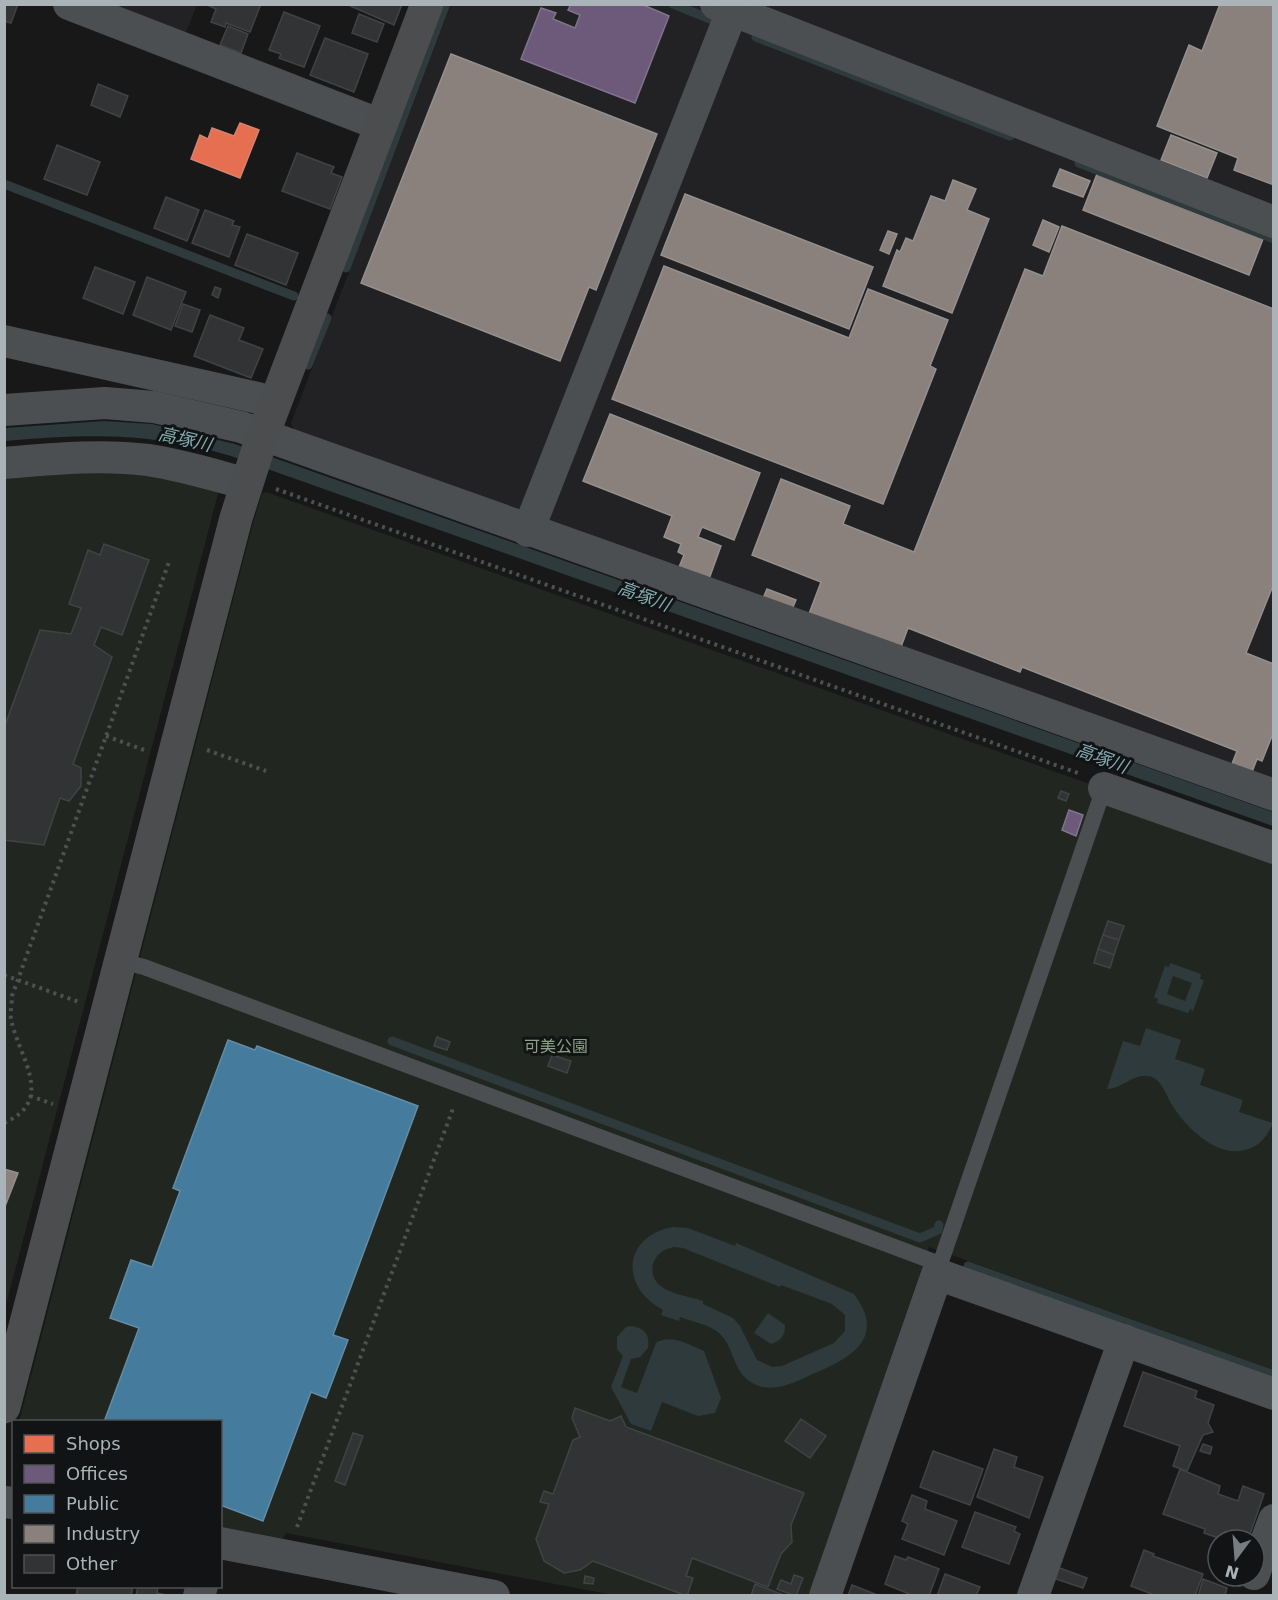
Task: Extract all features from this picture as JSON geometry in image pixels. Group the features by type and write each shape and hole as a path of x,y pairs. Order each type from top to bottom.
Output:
{"street":[{"path":"69,4 381,125"},
{"path":"4,1407 248,479 274,404 427,4"},
{"path":"528,531 724,8 1274,222"},
{"path":"4,342 258,398 274,404"},
{"path":"4,410 105,403 154,407 202,416 261,439 1271,793 1261,839 1104,788"},
{"path":"4,463 104,457 147,460 248,479"},
{"path":"825,1596 938,1269 1274,1394"},
{"path":"1033,1596 1125,1340"},
{"path":"1266,1542 1274,1520"},
{"path":"222,1543 494,1596"}],"lane":[{"path":"120,961 144,967 462,1086 938,1269 1104,788"}],"path":[{"path":"248,479 1068,770 1090,778 1104,788"},
{"path":"4,1124 15,1119 27,1106 30,1096 30,1073 11,1017 12,996 169,562"},
{"path":"106,736 154,753"},
{"path":"204,749 266,771"},
{"path":"4,975 88,1005"},
{"path":"290,1556 293,1539 462,1086"},
{"path":"30,1096 62,1107"}],"shaded area":[{"path":"107,5 197,5 185,35"},
{"path":"451,5 1273,5 1273,788 299,440 291,423"}],"green space":[{"path":"104,466 220,486 5,1309 5,472"},
{"name":"可美公園","path":"266,492 1087,783 1093,788 1273,860 1273,1370 929,1247 809,1595 613,1595 286,1533 282,1541 222,1529 222,1420 20,1420 262,494"}],"water":[{"name":"高塚川","path":"104,421 152,424 235,444 1273,812 1273,826 231,456 172,443 118,437 92,436 5,441 5,428"},
{"path":"1170,963 1201,974 1200,979 1204,980 1193,1011 1190,1009 1188,1013 1157,1003 1158,999 1154,997 1165,966 1169,967","holes":["1173,976 1192,983 1185,1001 1167,994"]},
{"path":"1146,1028 1181,1040 1175,1059 1205,1069 1200,1085 1243,1100 1239,1112 1273,1123 1264,1138 1251,1148 1239,1151 1219,1148 1192,1130 1172,1105 1160,1083 1148,1076 1142,1076 1107,1089 1123,1041 1140,1046"},
{"path":"673,1227 688,1228 735,1246 736,1243 854,1294 863,1309 867,1322 866,1334 861,1344 842,1360 793,1383 770,1388 754,1384 742,1374 726,1342 718,1332 708,1326 680,1317 679,1321 661,1315 663,1310 639,1289 634,1276 633,1263 636,1251 656,1232","holes":["683,1248 780,1287 781,1285 832,1304 845,1315 845,1331 834,1343 782,1366 772,1367 757,1360 740,1326 733,1318 703,1304 703,1301 671,1292 656,1282 653,1274 656,1257 667,1249"]},
{"path":"768,1313 785,1325 782,1338 771,1344 754,1333"},
{"path":"632,1326 646,1333 648,1348 640,1357 631,1359 621,1387 637,1393 656,1343 667,1339 680,1341 704,1351 721,1398 715,1413 698,1416 662,1402 651,1431 631,1424 611,1387 623,1356 617,1349 617,1337 626,1327"}],"building: Shops":[{"path":"240,123 259,130 240,178 191,159 200,135 208,139 212,128 234,136"}],"building: Offices":[{"path":"571,4 641,4 669,16 635,103 521,59 541,8 556,13 553,19 575,28 580,15 568,10"},
{"path":"1069,810 1083,815 1076,836 1062,830"}],"building: Public":[{"path":"228,1040 255,1050 257,1046 418,1106 333,1335 348,1340 326,1398 311,1392 263,1521 222,1506 222,1420 105,1420 139,1328 110,1318 131,1260 152,1267 180,1191 173,1188"}],"building: Industry":[{"path":"1220,4 1274,4 1274,185 1234,170 1238,158 1157,126 1189,45 1202,51"},
{"path":"451,54 657,134 596,290 589,287 560,361 361,283"},
{"path":"1171,135 1217,153 1207,178 1161,160"},
{"path":"1060,169 1090,181 1083,197 1053,186"},
{"path":"1097,174 1263,239 1249,275 1083,210"},
{"path":"953,180 976,189 967,210 989,219 952,313 883,286 897,250 900,252 906,238 913,241 931,196 945,201"},
{"path":"685,194 873,267 849,329 661,255"},
{"path":"1043,220 1059,227 1049,252 1033,245"},
{"path":"1062,226 1274,309 1274,583 1246,653 1274,664 1274,731 1262,761 1257,759 1250,777 1230,769 1237,751 1022,667 1020,672 908,628 898,655 807,619 821,582 752,555 781,479 850,506 843,524 914,552 1025,269 1043,276"},
{"path":"888,231 897,234 889,254 880,250"},
{"path":"664,266 849,338 868,289 948,320 930,366 936,369 883,504 612,399"},
{"path":"610,414 760,473 734,540 702,527 698,537 721,546 709,579 679,567 684,555 678,552 681,544 664,537 672,516 583,481"},
{"path":"767,589 796,600 790,614 761,603"},
{"path":"4,1169 18,1173 4,1209"}],"building: Other":[{"path":"4,4 18,4 11,23 4,21"},
{"path":"205,4 261,4 250,32 226,23 225,27 211,22 216,9"},
{"path":"346,4 402,4 394,25"},
{"path":"284,12 320,26 304,67 279,58 281,54 269,50"},
{"path":"359,14 384,24 377,42 352,33"},
{"path":"228,26 248,34 241,53 220,45"},
{"path":"325,38 368,54 354,92 310,75"},
{"path":"98,84 128,96 120,117 91,105"},
{"path":"57,145 100,162 87,195 44,179"},
{"path":"297,153 334,167 331,173 342,177 330,209 282,191"},
{"path":"166,197 199,210 187,241 154,228"},
{"path":"205,210 234,221 232,225 240,227 229,257 192,243"},
{"path":"247,234 298,253 286,285 235,265"},
{"path":"95,267 135,282 123,314 83,298"},
{"path":"147,277 186,292 171,330 133,315"},
{"path":"215,287 221,289 218,298 212,295"},
{"path":"183,304 200,310 192,332 175,326"},
{"path":"210,315 244,328 239,340 263,349 251,378 194,356"},
{"path":"104,544 149,560 122,635 101,627 94,645 112,657 73,764 81,768 81,786 69,801 60,798 44,845 4,840 4,728 40,630 71,634 81,608 69,604 88,550 100,555"},
{"path":"1061,791 1069,794 1066,801 1058,798"},
{"path":"1108,921 1124,926 1119,940 1103,935"},
{"path":"1103,935 1119,940 1114,955 1098,949"},
{"path":"1098,949 1114,955 1110,968 1094,963"},
{"path":"437,1037 450,1042 447,1050 434,1046"},
{"path":"552,1055 571,1061 567,1073 548,1066"},
{"path":"1143,1372 1197,1391 1195,1398 1214,1405 1208,1423 1213,1432 1203,1435 1187,1471 1173,1466 1180,1446 1124,1426"},
{"path":"575,1408 610,1421 621,1416 626,1427 804,1493 791,1525 792,1542 781,1554 768,1587 692,1558 686,1576 693,1578 687,1596 593,1561 580,1570 564,1573 544,1561 536,1539 549,1504 540,1502 544,1491 553,1494 573,1440 580,1437 572,1418"},
{"path":"801,1419 826,1436 810,1458 785,1441"},
{"path":"353,1433 363,1436 345,1485 335,1481"},
{"path":"1203,1444 1212,1447 1210,1454 1200,1451"},
{"path":"994,1449 1017,1457 1014,1467 1043,1477 1029,1518 977,1497"},
{"path":"933,1451 983,1469 970,1505 920,1487"},
{"path":"1180,1469 1220,1486 1218,1494 1238,1501 1243,1486 1264,1494 1252,1528 1206,1528 1206,1534 1204,1533 1205,1529 1163,1514"},
{"path":"912,1495 927,1501 925,1509 957,1521 944,1555 902,1539 908,1524 902,1521"},
{"path":"975,1512 1016,1527 1014,1531 1020,1534 1009,1564 962,1547"},
{"path":"1144,1550 1154,1554 1153,1556 1203,1574 1195,1596 1157,1596 1131,1586"},
{"path":"895,1556 906,1560 908,1557 939,1569 929,1596 914,1596 885,1584"},
{"path":"1057,1567 1087,1578 1083,1588 1053,1578"},
{"path":"945,1574 980,1587 976,1596 937,1596"},
{"path":"794,1575 803,1578 796,1596 777,1589 781,1580 791,1584"},
{"path":"585,1576 594,1578 593,1584 584,1583"},
{"path":"1203,1579 1206,1580 1206,1588 1227,1588 1225,1596 1198,1596"},
{"path":"755,1584 786,1596 751,1596"},
{"path":"852,1585 880,1596 848,1596"},
{"path":"78,1588 133,1588 131,1596 76,1596"},
{"path":"138,1588 158,1588 157,1593 171,1596 136,1596"}],"waterway":[{"path":"346,268 446,4"},
{"path":"673,4 710,19"},
{"path":"756,37 1010,136"},
{"path":"1079,163 1274,239"},
{"path":"4,184 294,296"},
{"path":"308,365 327,318"},
{"path":"392,1041 920,1238 938,1230 939,1225"},
{"path":"968,1266 1274,1375"}]}
